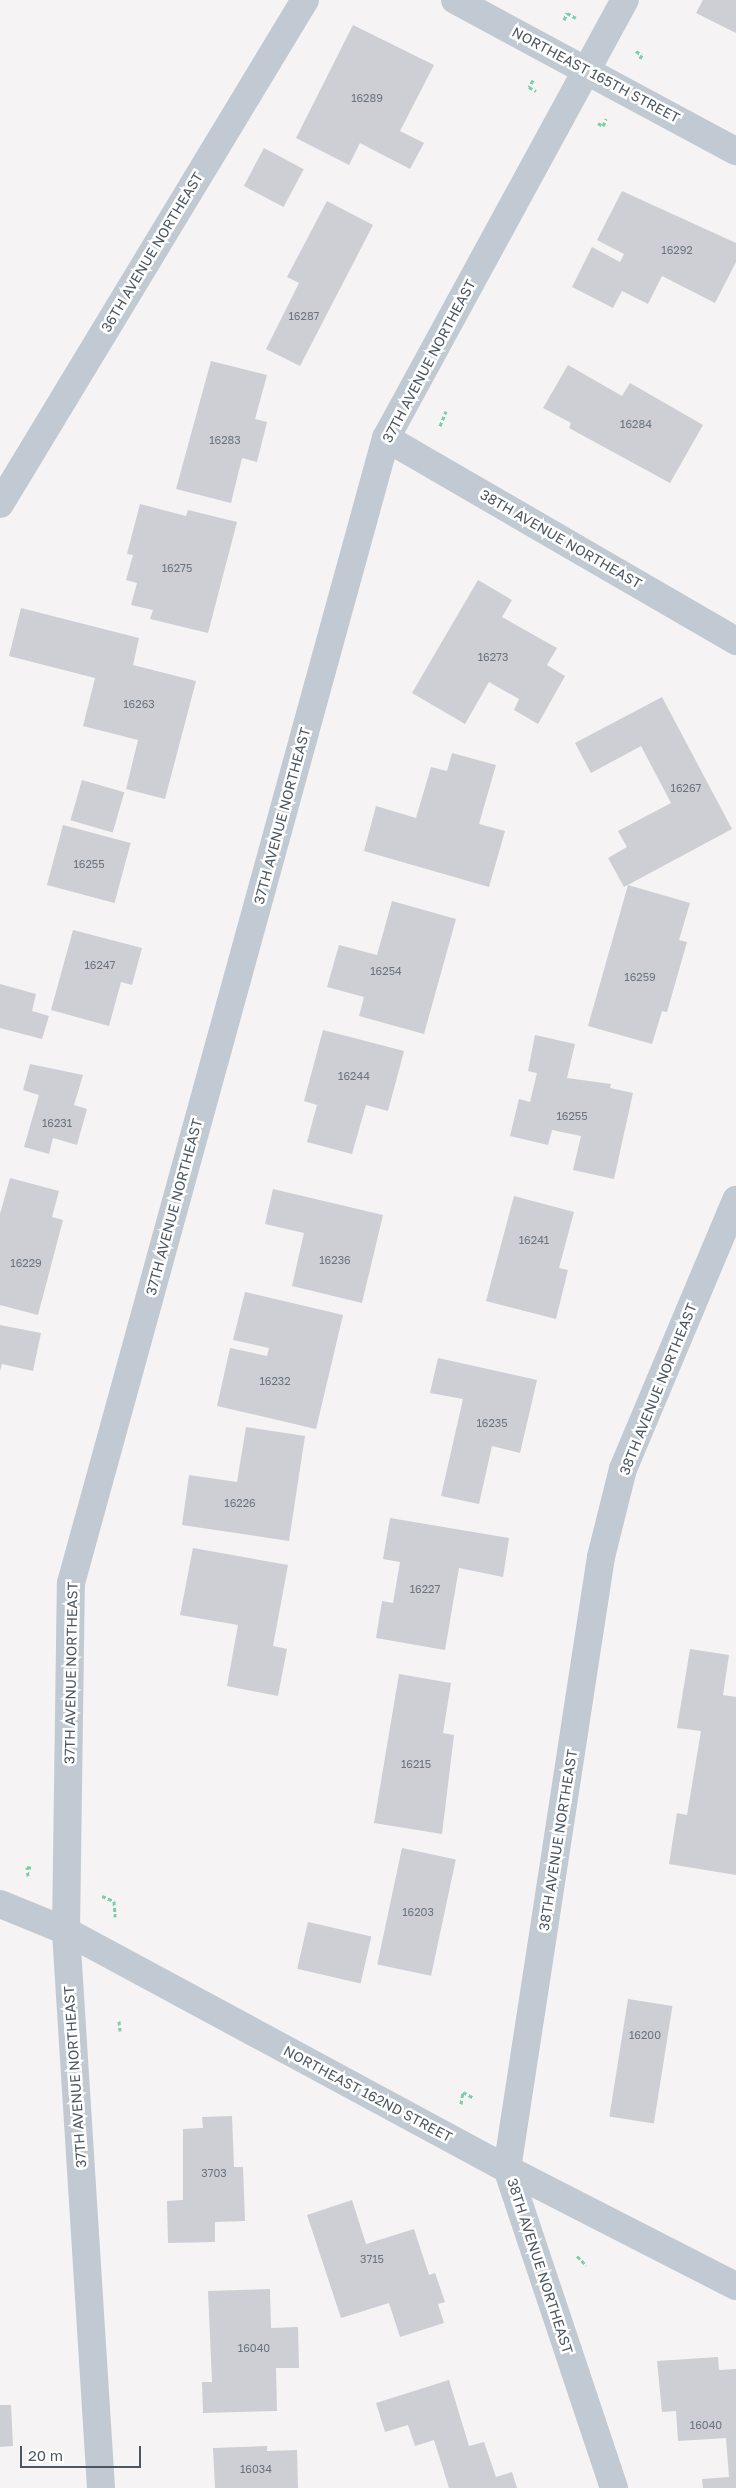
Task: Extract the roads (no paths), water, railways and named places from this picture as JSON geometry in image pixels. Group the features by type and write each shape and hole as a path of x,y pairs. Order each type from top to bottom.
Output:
{"street":[{"name":"36TH AVENUE NORTHEAST","path":"0,504 305,0"},
{"name":"NORTHEAST 165TH STREET","path":"455,0 588,69 736,151"},
{"name":"37TH AVENUE NORTHEAST","path":"101,2488 66,1931 71,1583 386,438 626,0"},
{"name":"38TH AVENUE NORTHEAST","path":"386,438 736,641"},
{"name":"38TH AVENUE NORTHEAST","path":"614,2488 507,2169 601,1557 623,1470 736,1200"},
{"name":"NORTHEAST 162ND STREET","path":"0,1904 66,1931 507,2169 736,2286"}]}
